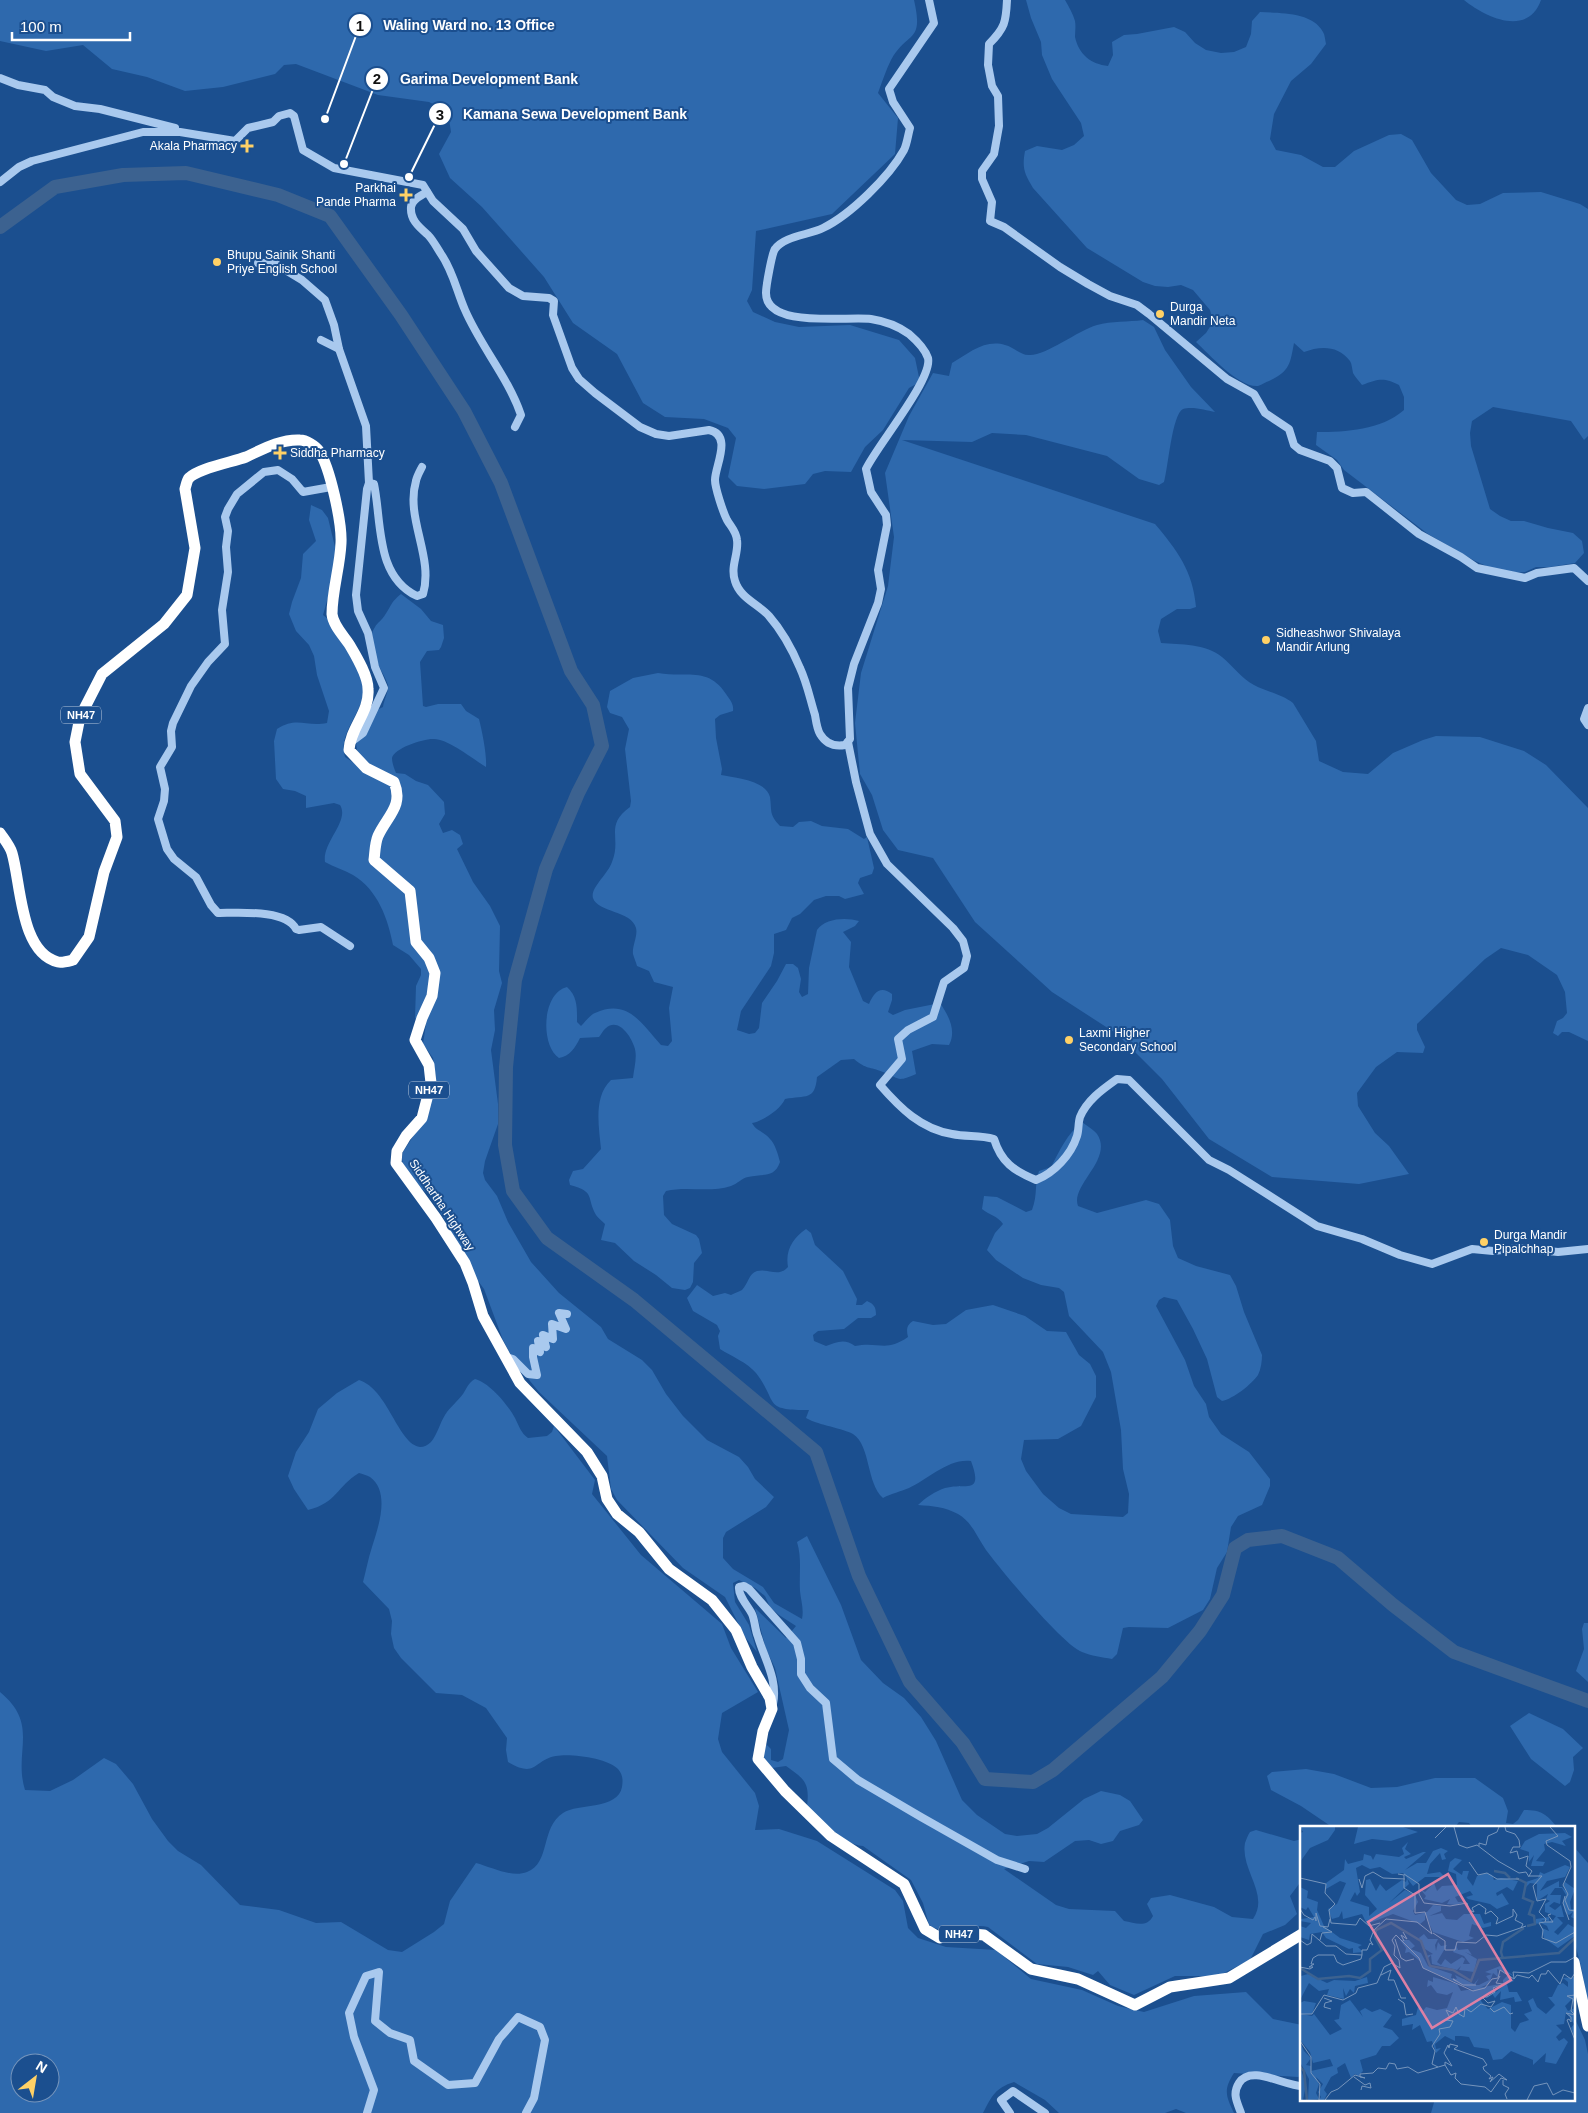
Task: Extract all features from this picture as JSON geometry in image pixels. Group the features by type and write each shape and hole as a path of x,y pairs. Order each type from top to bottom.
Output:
{"highway":[{"name":"NH47","path":"0,833 12,851 22,912 32,938 46,956 59,963 73,960 89,937 104,872 117,837 115,821 80,774 75,742 80,717 102,674 164,624 187,595 195,548 185,489 190,478 213,467 240,459 279,443 302,439 319,450 338,510 341,540 332,617 361,667 368,688 366,708 350,739 350,744"},
{"name":"Siddhartha Highway","path":"350,744 350,750 366,768 394,782 398,792 395,808 378,838 374,860 410,891 416,942 429,958 435,973 432,996 415,1040 429,1065 431,1083 422,1118 396,1151 396,1163 436,1218 465,1263 483,1316 520,1383 587,1452 602,1476 608,1499 618,1514 640,1532 669,1569 712,1600 736,1630 752,1667 770,1698 772,1709"},
{"name":"NH47","path":"772,1709 763,1731 758,1759 786,1791 831,1836 904,1884 925,1928 940,1938 961,1933 984,1935 1031,1969 1078,1979 1135,2005 1170,1987 1229,1978 1300,1935"},
{"path":"1576,1971 1588,2026"}],"street":[{"path":"929,0 934,23 889,89 893,102 910,128 904,149 884,178 854,206 824,228 782,243 775,248 771,257 766,293 768,302 774,309 793,318 873,319 892,325 909,334 922,347 928,358 928,368 895,426 866,469 871,492 886,515 887,525 878,570 881,589 878,603 854,664 848,688 848,716 851,731 848,742 856,782 870,834 887,864 953,928 963,941 966,956 964,968 944,982 934,1017 908,1030 898,1040 902,1059 880,1085 893,1100 927,1128 952,1134 994,1139 998,1152 1008,1166 1020,1174 1036,1180 1047,1175 1071,1150 1077,1136 1080,1117 1100,1090 1117,1079 1130,1080 1209,1160 1229,1170 1317,1226 1362,1239 1400,1255 1432,1264 1472,1250 1493,1251 1520,1248 1558,1252 1588,1249"},
{"path":"1007,0 1006,20 1002,30 989,44 988,65 992,86 998,96 999,107 999,126 994,154 982,171 982,179 992,202 990,221 1004,227 1060,267 1088,284 1110,296 1136,305 1149,314 1227,379 1254,394 1265,413 1289,429 1294,445 1300,450 1330,461 1337,468 1342,488 1353,493 1366,492 1419,534 1477,568 1525,578 1537,573 1574,568 1588,581"},
{"path":"0,78 18,85 45,90 52,97 75,106 100,108 188,133"},
{"path":"0,182 19,167 32,161 143,132 188,133 235,141 248,128 273,122 279,116 290,113 294,116 302,150 316,160 334,168 423,185 432,201 463,229 476,250 510,288 523,296 549,298 554,301 553,315 572,368 579,379 595,394 640,427 656,434 669,436 709,430 714,431 719,436 721,460 715,473 715,482 724,513 737,534 737,549 733,563 734,580 740,592 768,615 790,644 804,677 818,732 830,744 837,747 848,742"},
{"path":"427,192 413,201 411,206 412,217 443,257 454,278 464,310 513,394 521,415 514,427"},
{"path":"258,263 274,262 302,280 325,300 334,325 339,349 366,426 369,483 366,489 356,595 358,611 368,633 373,662 384,688 363,733 350,744"},
{"path":"321,340 339,349"},
{"path":"369,483 374,484 383,552 392,572 407,591 417,596 423,594 427,581 414,508 415,482 422,467"},
{"path":"331,487 303,492 292,480 278,470 264,472 237,494 228,509 226,517 228,572 222,610 225,644 197,676 178,711 171,731 172,747 160,767 165,789 164,801 158,819 174,859 196,878 211,905 218,913 248,913 276,916 294,924 296,929 299,930 321,927 350,946"},
{"path":"1588,708 1584,719 1588,726"},
{"path":"506,1357 513,1359 528,1374 537,1375 533,1348 540,1352 538,1341 546,1347 543,1335 553,1339 552,1324 566,1328 559,1313 568,1314"},
{"path":"772,1709 775,1693 769,1667 752,1615 738,1592 739,1587 744,1586 749,1589 797,1643 801,1659 801,1674 810,1688 826,1703 833,1759 858,1780 921,1817 997,1860 1025,1870"},
{"path":"367,2113 374,2090 354,2037 349,2013 366,1976 379,1972 375,2021 390,2033 410,2040 414,2061 448,2085 475,2084 500,2039 518,2017 540,2027 545,2040 534,2098 526,2113"},
{"path":"1241,2113 1235,2097 1236,2088 1242,2078 1251,2074 1300,2086"},
{"path":"1010,2113 1001,2100 1013,2091 1045,2113"}],"shaded area":[{"path":"0,0 914,0 917,14 916,30 891,60 878,93 898,118 895,154 832,214 756,231 752,290 747,301 753,312 775,322 799,327 850,325 899,340 915,358 920,382 909,388 883,430 865,447 851,472 825,471 813,474 805,484 764,489 737,486 728,477 736,438 728,428 704,419 665,417 643,403 617,354 573,323 544,277 482,207 450,178 439,154 451,132 449,119 441,108 429,102 378,95 296,64 284,65 275,74 223,87 185,91 147,77 112,69 83,45 46,51 0,41"},
{"path":"1026,0 1065,0 1075,21 1075,37 1079,49 1091,61 1108,66 1113,55 1112,42 1124,35 1174,27 1185,32 1195,43 1206,50 1221,53 1234,52 1246,47 1251,34 1252,21 1260,12 1286,13 1304,17 1318,25 1324,33 1326,44 1311,64 1291,81 1274,114 1270,139 1276,150 1301,155 1323,167 1335,167 1354,151 1389,135 1401,134 1412,140 1431,173 1456,200 1467,205 1480,204 1503,193 1541,192 1580,204 1588,209 1588,436 1584,440 1571,421 1493,407 1472,421 1470,433 1471,446 1490,509 1511,521 1524,521 1573,533 1582,541 1584,553 1575,563 1536,567 1525,572 1511,573 1498,571 1475,561 1428,534 1344,470 1337,460 1316,445 1317,432 1351,430 1374,426 1395,417 1404,410 1404,397 1399,385 1381,380 1362,385 1353,373 1350,361 1340,352 1329,348 1322,348 1304,352 1294,343 1290,362 1281,374 1258,386 1242,382 1196,342 1206,333 1213,322 1210,310 1193,290 1181,285 1155,286 1143,282 1087,248 1033,188 1025,170 1025,151 1037,146 1062,150 1074,145 1084,136 1081,123 1052,79 1042,55 1041,42"},
{"path":"1464,0 1541,0 1535,11 1527,18 1517,21 1506,21 1483,13"},
{"path":"1143,320 1154,327 1165,350 1191,387 1215,412 1191,408 1183,409 1179,413 1173,431 1164,482 1159,485 1139,479 1107,456 1026,435 992,433 972,442 902,440 1155,524 1177,552 1188,572 1196,607 1177,609 1161,619 1158,631 1161,643 1201,647 1215,652 1249,682 1284,697 1293,703 1316,741 1319,761 1343,772 1368,774 1393,753 1423,740 1436,736 1480,737 1524,751 1546,765 1588,808 1588,1041 1569,1032 1562,1032 1558,1036 1553,1033 1557,1021 1567,1013 1565,992 1557,975 1528,955 1501,948 1485,959 1417,1024 1417,1030 1425,1047 1423,1053 1397,1052 1376,1067 1357,1093 1358,1106 1375,1133 1389,1146 1409,1174 1359,1184 1272,1177 1209,1139 1162,1079 1117,1034 1052,992 975,922 933,858 898,850 883,830 872,795 860,774 855,723 861,673 888,586 894,537 885,473 909,416 933,373 949,376 952,363 984,345 998,344 1008,346 1027,355 1037,354 1097,325"},
{"path":"311,505 322,510 328,518 335,547 334,576 323,615 328,619 348,651 361,676 363,694 361,703 348,730 344,748 345,757 366,771 357,749 357,737 366,715 383,707 388,687 372,649 372,634 376,626 401,594 421,609 431,621 443,625 444,638 441,647 439,650 427,651 420,662 423,706 461,704 466,711 479,719 483,736 486,767 446,742 434,739 404,747 394,754 392,760 396,773 405,774 416,781 428,785 444,802 445,814 439,824 443,833 452,830 460,835 463,844 457,849 473,882 490,906 500,926 499,971 502,983 494,1010 495,1030 491,1050 498,1104 498,1124 485,1161 483,1173 485,1180 497,1196 508,1222 531,1262 559,1293 601,1327 608,1339 642,1360 652,1370 666,1394 683,1416 707,1440 739,1457 755,1479 774,1497 766,1507 726,1532 723,1538 723,1558 733,1569 763,1587 774,1603 802,1619 800,1560 797,1542 807,1536 841,1605 861,1660 883,1683 904,1698 921,1717 936,1741 962,1800 977,1815 1005,1834 1017,1836 1037,1834 1048,1828 1084,1799 1101,1791 1120,1795 1130,1801 1143,1820 1139,1825 1120,1831 1113,1841 1101,1844 1089,1840 1075,1841 1044,1862 1029,1861 1004,1869 1056,1905 1069,1909 1115,1911 1124,1921 1140,1924 1147,1922 1153,1916 1147,1904 1151,1898 1170,1895 1214,1907 1232,1917 1253,1919 1257,1910 1258,1900 1245,1853 1245,1843 1249,1833 1256,1830 1294,1841 1300,1840 1300,1884 1290,1896 1297,1914 1285,1925 1263,1934 1250,1960 1218,1976 1175,1976 1134,1995 1110,1985 1098,1971 1093,1975 1068,1967 1037,1964 988,1927 973,1926 951,1930 936,1929 929,1925 923,1903 911,1880 863,1846 847,1841 832,1831 807,1806 808,1791 801,1778 786,1766 772,1768 764,1758 765,1743 771,1749 771,1760 778,1762 783,1759 789,1730 775,1668 766,1649 755,1608 786,1638 796,1626 770,1607 765,1596 755,1588 739,1580 733,1583 735,1602 749,1625 757,1652 745,1637 725,1597 683,1568 617,1500 611,1489 607,1456 539,1392 513,1359 503,1340 484,1289 465,1263 445,1220 427,1193 412,1181 403,1165 403,1152 427,1115 436,1079 433,1058 423,1044 427,1017 424,1011 415,1019 416,986 421,975 421,969 409,955 393,945 385,915 375,897 362,881 325,862 327,847 341,818 342,811 340,805 334,803 306,808 306,796 295,791 283,789 276,779 274,741 277,729 296,722 327,723 329,711 317,675 314,656 309,645 296,631 289,614 301,578 303,554 316,541 309,520"},
{"path":"658,673 704,676 719,685 730,700 733,711 720,715 715,719 716,738 722,769 721,775 756,783 763,787 770,797 773,816 780,826 793,827 799,822 811,821 822,826 848,829 864,839 867,837 874,868 872,874 860,878 858,883 864,894 845,899 839,896 826,896 814,900 800,914 792,918 786,930 774,934 774,953 771,966 741,1011 737,1030 749,1034 755,1033 759,1028 762,1003 786,964 793,964 798,968 801,979 799,992 802,997 808,994 809,968 817,930 825,923 842,919 859,921 855,926 843,932 851,942 849,967 863,1001 869,1004 878,991 888,991 892,994 892,1000 888,1012 893,1015 905,1010 940,1003 952,1028 949,1045 932,1044 912,1051 916,1074 898,1079 865,1066 854,1059 841,1060 817,1077 814,1090 808,1096 785,1099 780,1107 771,1114 752,1123 768,1137 776,1149 780,1162 775,1171 746,1178 723,1188 666,1191 663,1196 664,1215 672,1224 696,1235 699,1239 702,1253 694,1263 693,1282 690,1288 685,1290 672,1288 634,1261 615,1243 601,1240 605,1224 596,1215 587,1193 570,1185 569,1180 573,1171 583,1169 601,1149 598,1113 605,1087 611,1080 633,1078 636,1054 630,1037 619,1026 611,1025 599,1037 580,1038 572,1051 559,1058 549,1042 546,1020 548,1009 553,999 559,991 567,987 575,999 577,1022 581,1026 595,1013 607,1009 617,1009 633,1016 661,1045 668,1046 672,1041 669,1008 673,987 654,982 649,971 637,966 633,954 636,928 633,922 596,903 593,898 594,890 607,871 615,853 615,832 618,820 630,807 631,801 625,749 629,729 622,717 610,713 607,707 610,691 633,678"},
{"path":"1082,1122 1096,1132 1101,1143 1100,1153 1096,1162 1080,1189 1077,1198 1078,1206 1097,1213 1146,1200 1159,1204 1170,1220 1173,1246 1178,1258 1196,1266 1230,1275 1236,1286 1244,1312 1262,1355 1262,1362 1258,1375 1251,1383 1242,1391 1222,1401 1217,1397 1207,1359 1177,1300 1164,1297 1159,1300 1156,1306 1185,1360 1194,1386 1206,1404 1209,1417 1221,1434 1249,1452 1270,1479 1270,1486 1262,1505 1238,1516 1231,1527 1227,1552 1217,1568 1210,1599 1203,1610 1168,1628 1123,1628 1117,1654 1112,1659 1082,1652 1061,1636 1004,1573 986,1550 971,1525 963,1517 944,1508 918,1505 942,1489 974,1483 975,1479 971,1461 963,1461 947,1466 909,1488 883,1498 874,1483 859,1440 851,1433 806,1418 809,1410 784,1408 774,1403 753,1369 720,1349 718,1336 720,1331 717,1325 693,1311 687,1298 697,1285 713,1296 725,1293 731,1295 742,1290 754,1272 761,1270 781,1272 788,1267 787,1261 791,1245 797,1236 806,1229 811,1233 815,1245 843,1271 857,1299 856,1305 862,1305 867,1301 876,1310 876,1315 871,1318 858,1318 844,1329 818,1331 813,1335 814,1341 826,1346 840,1341 848,1342 855,1346 887,1346 908,1337 909,1324 913,1321 933,1325 946,1324 966,1310 993,1305 1025,1316 1047,1331 1066,1332 1079,1355 1090,1364 1096,1376 1096,1397 1081,1426 1058,1439 1024,1440 1021,1459 1026,1471 1043,1494 1059,1508 1071,1514 1123,1517 1128,1513 1129,1494 1123,1469 1121,1430 1111,1372 1103,1352 1069,1316 1064,1292 1059,1288 1041,1285 1023,1278 996,1260 987,1250 995,1233 1003,1224 999,1219 982,1209 984,1196 997,1197 1026,1212 1032,1210 1039,1171 1051,1167 1068,1137"},
{"path":"475,1379 487,1385 498,1395 528,1438 547,1436 552,1432 554,1426 595,1480 592,1494 641,1555 722,1624 731,1648 758,1692 722,1713 718,1739 722,1752 755,1793 759,1806 755,1830 779,1829 817,1841 895,1890 903,1901 908,1928 918,1938 946,1947 996,1950 1031,1979 1082,1990 1118,2006 1144,2012 1194,1996 1246,1992 1273,2019 1300,2025 1300,2076 1234,2073 1228,2084 1227,2093 1234,2113 1186,2113 1176,2109 1165,2113 1059,2113 1045,2100 1014,2082 1002,2087 995,2093 983,2113 0,2113 0,1692 12,1704 19,1716 22,1727 22,1776 25,1790 50,1791 73,1780 104,1758 116,1764 133,1784 152,1819 168,1841 178,1851 201,1865 240,1905 279,1910 316,1923 341,1922 388,1950 402,1952 444,1924 450,1901 476,1863 508,1873 521,1874 527,1872 540,1861 551,1827 563,1813 606,1803 619,1794 622,1787 620,1771 613,1765 598,1759 562,1755 549,1758 530,1769 517,1767 508,1762 507,1738 486,1708 462,1695 436,1693 401,1658 394,1648 389,1609 363,1582 381,1510 380,1492 370,1477 359,1473 346,1483 331,1499 318,1507 308,1510 288,1476 296,1452 309,1432 318,1409 337,1393 359,1380 369,1385 378,1394 405,1437 412,1444 420,1447 426,1446 431,1442 449,1409 461,1397 469,1384"},
{"path":"1584,1623 1588,1623 1588,1682 1576,1671 1584,1649 1582,1629"},
{"path":"1529,1713 1563,1729 1583,1748 1573,1757 1574,1770 1570,1782 1565,1786 1531,1759 1510,1726"},
{"path":"1306,1769 1334,1774 1371,1788 1397,1787 1435,1778 1475,1778 1503,1798 1508,1811 1506,1823 1513,1824 1524,1810 1530,1810 1543,1814 1556,1826 1471,1826 1469,1823 1459,1822 1456,1826 1331,1826 1301,1806 1271,1790 1267,1776 1272,1772"},
{"path":"1576,1849 1588,1863 1588,2000 1584,1992 1582,1970 1577,1951"},
{"path":"1576,2021 1585,2040 1588,2054 1588,2113 1431,2113 1435,2100 1576,2100"}],"waterway":[{"path":"0,227 55,187 123,175 186,173 278,195 330,216 401,315 464,411 501,483 571,671 593,705 602,746 578,793 546,869 515,980 506,1067 505,1145 513,1191 547,1238 634,1300 816,1452 859,1576 910,1682 963,1743 985,1779 1033,1782 1053,1770 1162,1677 1200,1631 1223,1595 1235,1548 1248,1540 1282,1536 1338,1558 1393,1605 1454,1652 1588,1701"}],"place":[{"name":"Waling Ward no. 13 Office","path":"325,119"},
{"name":"Akala Pharmacy","path":"247,146"},
{"name":"Garima Development Bank","path":"344,164"},
{"name":"Kamana Sewa Development Bank","path":"409,177"},
{"name":"Parkhai Pande Pharma","path":"406,195"},
{"name":"Bhupu Sainik Shanti Priye English School","path":"217,262"},
{"name":"Durga Mandir Neta","path":"1160,314"},
{"name":"Siddha Pharmacy","path":"280,453"},
{"name":"Sidheashwor Shivalaya Mandir Arlung","path":"1266,640"},
{"name":"Laxmi Higher Secondary School","path":"1069,1040"},
{"name":"Durga Mandir Pipalchhap","path":"1484,1242"}]}
